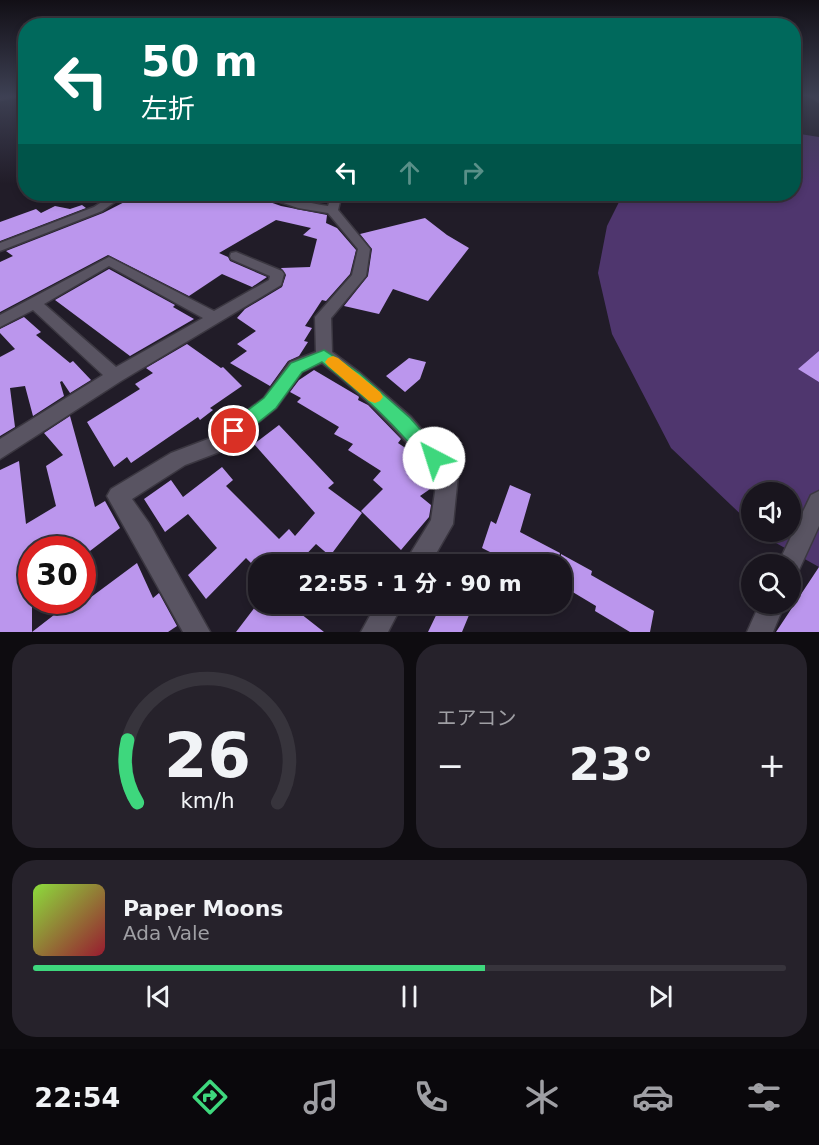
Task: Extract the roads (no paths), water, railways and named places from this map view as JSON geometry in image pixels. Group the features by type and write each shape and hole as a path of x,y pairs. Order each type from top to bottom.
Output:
{"street":[{"path":"0,247 98,209 110,201"},
{"path":"285,201 332,210 364,249 359,276 323,317 324,355"},
{"path":"332,210 335,201"},
{"path":"0,450 115,376 276,282 278,274 236,256"},
{"path":"0,322 109,261 213,317"},
{"path":"33,303 115,376"},
{"path":"324,355 353,377 404,423 448,475 442,524 422,554"},
{"path":"197,632 141,531 118,496 178,459 215,446 270,403 296,367 324,355"},
{"path":"795,554 819,502"},
{"path":"374,632 385,614"},
{"path":"760,632 768,614"}]}
